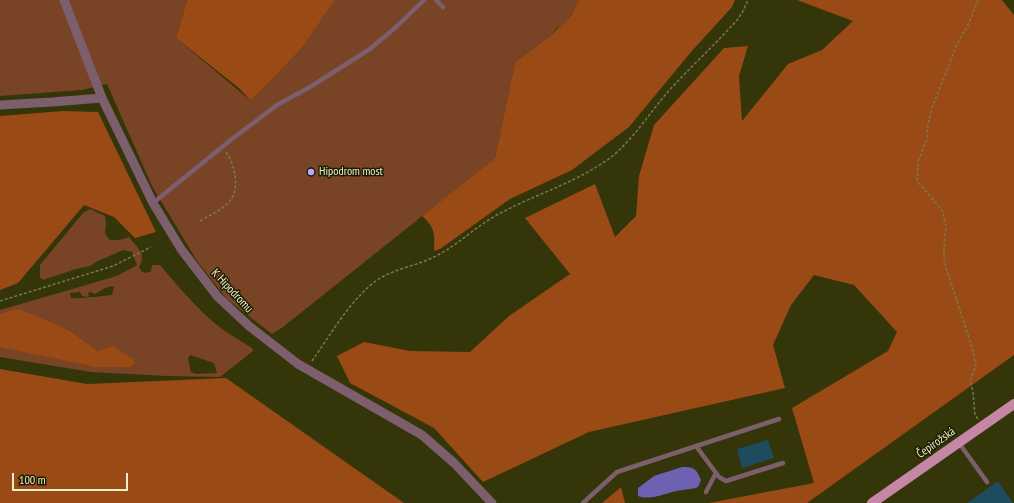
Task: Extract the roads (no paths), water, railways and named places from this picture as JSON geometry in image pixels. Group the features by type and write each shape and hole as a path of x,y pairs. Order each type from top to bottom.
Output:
{"main road":[{"name":"Čepirožská","path":"872,503 1014,404"}],"street":[{"name":"K Hipodromu","path":"64,0 102,98 153,203 181,249 217,296 266,341 307,368 422,435 454,463 492,503"},
{"path":"0,105 102,98"}],"lane":[{"path":"153,203 277,105 310,87 370,49 424,0"},
{"path":"436,0 443,7"},
{"path":"583,503 616,472 779,419"},
{"path":"959,443 987,482"},
{"path":"696,446 719,477 726,481 783,463"},
{"path":"706,492 716,472"}],"place":[{"name":"Hipodrom most","path":"311,172"}]}
